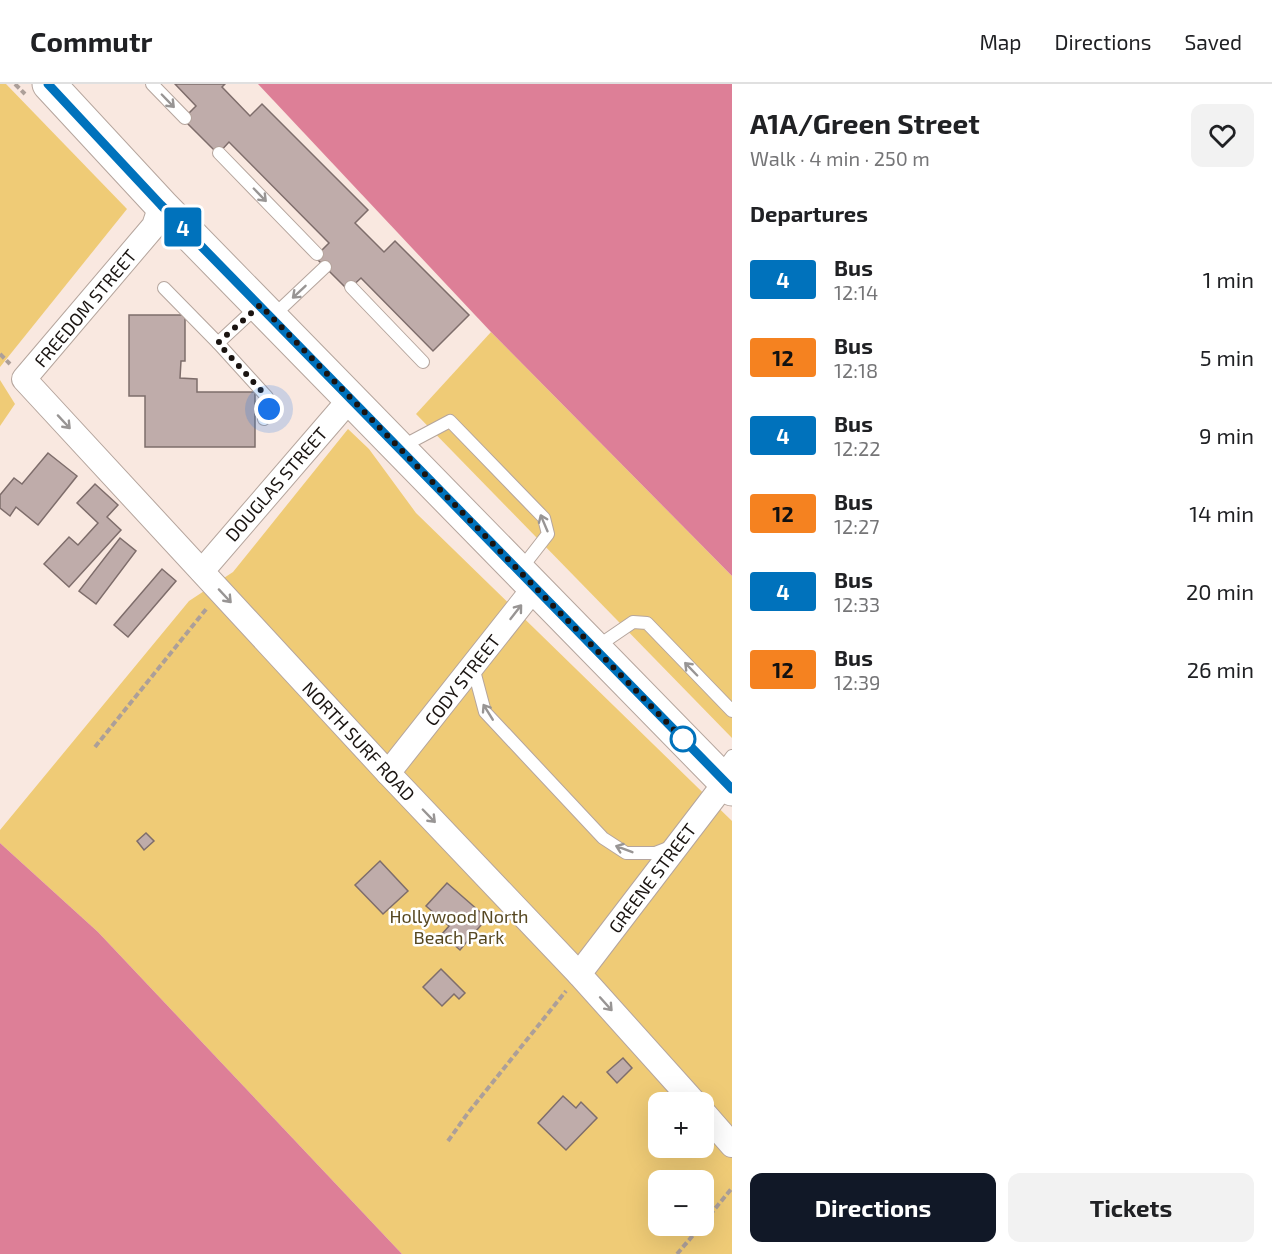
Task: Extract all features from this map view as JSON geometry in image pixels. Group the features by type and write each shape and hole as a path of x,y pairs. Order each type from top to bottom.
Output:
{"main road":[{"path":"48,84 161,205 594,648 727,776"}],"street":[{"name":"FREEDOM STREET","path":"24,380 154,226 161,205"},
{"name":"NORTH SURF ROAD","path":"24,380 579,974 685,1092"},
{"name":"DOUGLAS STREET","path":"202,571 351,398"},
{"name":"CODY STREET","path":"388,772 473,666 527,579"},
{"name":"GREENE STREET","path":"579,974 727,776"},
{"path":"714,1124 732,1145"}],"lane":[{"path":"152,84 185,117"},
{"path":"219,153 317,254"},
{"path":"218,343 325,267"},
{"path":"351,287 423,362"},
{"path":"164,288 267,397 269,409 264,419"},
{"path":"400,448 450,421 458,429 544,518 548,534 527,579"},
{"path":"594,648 633,622 646,623 732,711"},
{"path":"473,666 485,712 603,838 626,853 656,853 679,843"}],"path":[{"path":"95,747 221,591"},
{"path":"448,1141 579,974"},
{"path":"714,1210 732,1188"},
{"path":"677,1254 692,1236"}],"green space":[{"path":"0,84 6,84 127,209 0,367"},
{"path":"491,332 732,576 732,738 416,414"},
{"path":"0,380 15,404 0,426"},
{"name":"Hollywood North Beach Park","path":"348,429 369,449 416,513 732,821 732,1254 402,1254 98,932 0,843 0,830 189,601 233,572"}],"shaded area":[{"path":"258,84 732,84 732,576 491,332"},
{"path":"0,843 98,932 402,1254 0,1254"}],"building":[{"path":"175,84 225,84 222,87 250,116 262,104 368,210 355,223 384,252 395,241 469,315 433,351 361,278 348,290 315,257 329,243 229,142 218,154 183,119 196,106"},
{"path":"129,315 185,315 185,361 181,361 180,378 197,379 197,392 255,392 255,447 145,447 145,396 129,396"},
{"path":"48,453 77,476 38,525 16,507 10,516 0,508 0,495 14,478 22,484"},
{"path":"95,484 118,505 107,517 121,530 69,587 44,564 69,537 78,545 98,523 77,503"},
{"path":"120,538 136,551 96,604 79,591"},
{"path":"162,569 176,581 128,637 114,625"},
{"path":"146,833 154,841 144,850 137,841"},
{"path":"380,861 408,891 383,914 355,885"},
{"path":"447,883 487,918 460,950 442,934 449,926 426,906"},
{"path":"441,969 465,993 459,999 454,994 442,1006 423,987"},
{"path":"623,1058 632,1068 617,1083 607,1072"},
{"path":"563,1096 576,1108 581,1102 597,1118 566,1150 538,1123"}],"bus line":[{"name":"4","path":"48,84 161,205 732,789"}],"route":[{"path":"269,409 267,397 218,343 260,305 687,743 683,739"}]}
